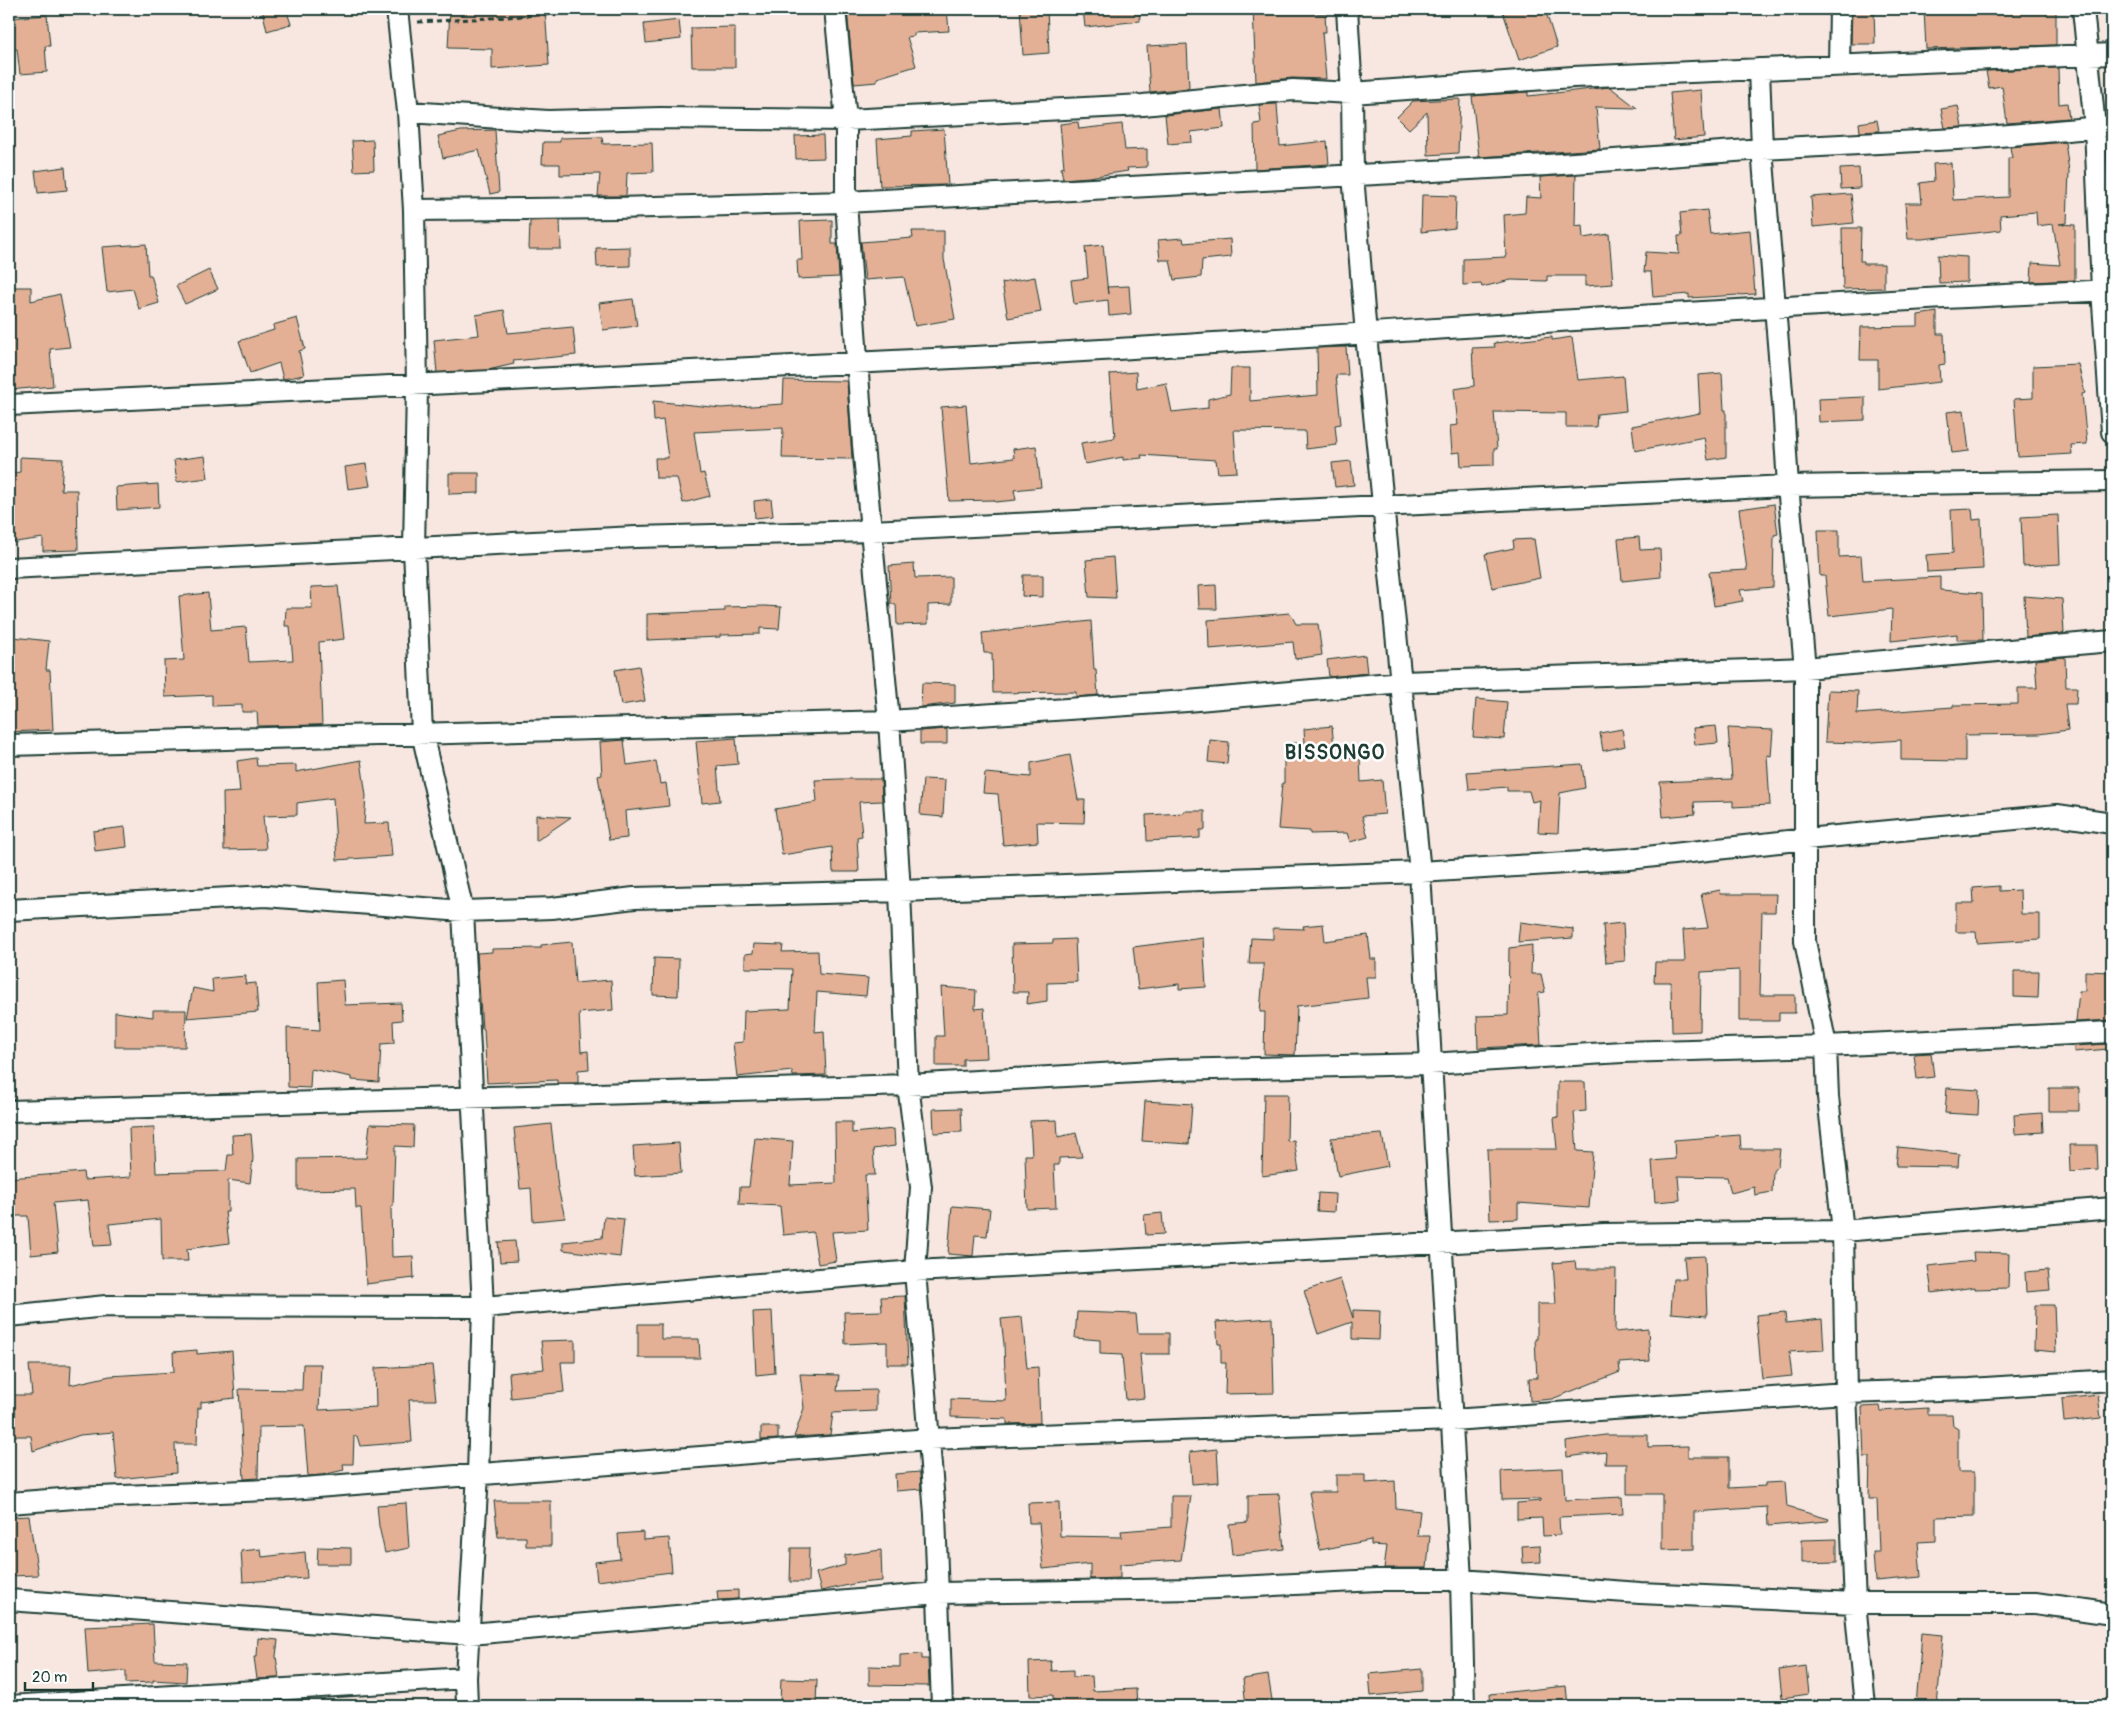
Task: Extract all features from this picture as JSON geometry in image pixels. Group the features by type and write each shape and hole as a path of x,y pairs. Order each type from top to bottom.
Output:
{"street":[{"path":"835,9 846,120 846,202 870,531 889,721 900,891 908,1085 921,1187 915,1271 930,1439 942,1706"},
{"path":"1347,9 1352,93 1353,175 1366,335 1420,872 1461,1580 1464,1706"},
{"path":"1840,9 1840,65"},
{"path":"2083,9 2087,56 2104,127 2112,432"},
{"path":"397,16 408,112 414,210 416,387 414,549 422,733 463,911 483,1307 478,1474 466,1678 467,1706"},
{"path":"408,112 548,121 660,118 846,120 1143,105 1293,90 1352,93 1573,77 2112,54"},
{"path":"1760,69 1762,149 1788,486 1805,668 1805,941 1826,1046 1828,1097 1843,1231 1846,1393 1856,1603 1865,1706"},
{"path":"414,210 616,208 846,202 1547,165 1762,149 1976,138 2104,127"},
{"path":"9,405 416,387 858,364 1366,335 1774,306 2107,290"},
{"path":"9,568 636,537 870,531 1788,486 2112,481"},
{"path":"9,745 889,721 1187,701 1402,682 1805,668 2112,641"},
{"path":"9,910 265,896 463,911 552,908 634,898 900,891 1420,872 1629,859 1806,839 2057,815 2112,823"},
{"path":"9,1111 908,1085 1170,1070 1430,1064 1622,1052 1826,1046 2112,1032"},
{"path":"9,1316 106,1306 483,1307 915,1271 1604,1234 1843,1231 2112,1208"},
{"path":"9,1503 75,1498 291,1490 930,1439 1452,1420 1846,1393 1970,1389 2112,1380"},
{"path":"9,1600 470,1634 938,1593 1186,1589 1377,1580 1461,1580 1640,1593 1856,1603 2036,1603 2112,1614"},
{"path":"9,1706 466,1678"}],"path":[{"path":"397,16 612,11"}],"building":[{"path":"262,9 286,9 291,24 267,31"},
{"path":"450,9 545,9 549,65 492,69 492,49 448,48"},
{"path":"847,9 912,9 912,11 947,9 949,31 914,33 914,36 907,37 916,66 877,78 877,82 854,84"},
{"path":"1020,9 1047,9 1049,53 1023,55"},
{"path":"1083,9 1139,9 1140,21 1085,27"},
{"path":"1253,9 1317,9 1317,14 1325,13 1326,32 1322,32 1326,79 1292,78 1256,82"},
{"path":"1502,9 1545,9 1557,47 1519,60"},
{"path":"1852,9 1874,9 1875,44 1851,44"},
{"path":"1924,9 2056,11 2056,45 1926,49"},
{"path":"47,15 50,46 45,46 47,72 20,74 17,49 12,49 10,18"},
{"path":"679,20 681,39 646,43 644,24"},
{"path":"735,27 735,67 692,67 691,28"},
{"path":"1187,44 1189,88 1150,92 1147,46"},
{"path":"2058,68 2059,104 2067,103 2069,118 2007,123 2002,86 1989,88 1986,71"},
{"path":"1610,87 1637,108 1596,107 1600,149 1479,157 1472,96 1528,92 1528,96"},
{"path":"1701,90 1704,137 1674,140 1670,93"},
{"path":"1460,99 1458,153 1428,155 1427,112 1409,129 1397,117 1413,101"},
{"path":"1277,104 1280,146 1327,141 1329,164 1255,169 1254,124 1261,123 1259,105"},
{"path":"1958,106 1962,127 1945,128 1941,109"},
{"path":"1222,109 1224,128 1191,132 1192,142 1168,144 1165,115"},
{"path":"1877,120 1879,131 1860,132 1859,123"},
{"path":"1078,122 1079,129 1122,124 1125,150 1147,149 1147,167 1127,168 1128,171 1063,179 1061,168 1064,167 1060,124"},
{"path":"944,129 948,185 880,186 877,139 912,136 912,131"},
{"path":"495,130 499,192 490,194 479,150 443,158 438,136 461,131"},
{"path":"823,135 824,158 796,159 795,136"},
{"path":"602,137 603,144 652,143 653,172 627,173 626,196 598,196 600,174 560,175 560,164 542,164 543,142 560,142 560,138"},
{"path":"373,140 374,170 354,171 352,141"},
{"path":"2065,142 2069,171 2067,223 2059,224 2075,225 2075,280 2031,282 2032,263 2060,265 2053,224 2037,226 2036,212 2000,215 2001,230 1908,239 1905,203 1922,203 1920,183 1934,181 1933,164 1951,163 1953,200 2008,197 2008,158 2012,158 2010,147"},
{"path":"65,167 67,190 38,193 35,171"},
{"path":"1859,168 1860,188 1841,189 1840,169"},
{"path":"1576,175 1575,226 1582,225 1583,238 1609,234 1613,284 1585,286 1585,276 1547,276 1547,281 1511,280 1482,287 1481,284 1463,285 1463,259 1506,257 1504,215 1525,213 1526,197 1541,198 1540,177"},
{"path":"1851,194 1854,223 1813,227 1811,197"},
{"path":"1422,195 1456,196 1455,228 1421,232"},
{"path":"1707,210 1710,234 1750,230 1755,294 1689,298 1689,294 1653,297 1651,272 1644,272 1646,252 1679,254 1678,236 1682,236 1680,213"},
{"path":"560,220 561,249 529,249 530,221"},
{"path":"832,220 832,244 837,244 839,277 798,279 797,260 802,260 800,221"},
{"path":"1842,228 1861,228 1860,261 1864,261 1864,264 1884,264 1884,288 1843,289"},
{"path":"912,231 944,231 944,259 955,319 915,326 904,277 865,280 861,242 913,238"},
{"path":"1183,238 1184,243 1230,239 1231,257 1202,260 1201,277 1174,280 1170,260 1160,260 1158,240"},
{"path":"146,244 148,275 151,275 159,303 139,309 133,289 107,292 102,247"},
{"path":"1103,245 1107,287 1129,286 1131,314 1109,316 1108,300 1074,304 1071,280 1088,278 1085,247"},
{"path":"630,247 630,266 597,267 596,248"},
{"path":"1938,255 1967,257 1967,282 1939,283"},
{"path":"209,270 218,289 185,304 176,286"},
{"path":"1035,277 1041,312 1008,318 1002,283"},
{"path":"9,287 31,287 31,301 60,294 70,347 50,349 53,386 9,390"},
{"path":"633,299 637,326 603,330 599,303"},
{"path":"504,310 508,333 573,327 576,355 513,361 514,364 484,371 437,373 434,340 479,335 476,315"},
{"path":"1937,312 1937,334 1944,334 1945,364 1939,365 1940,382 1878,389 1878,360 1860,360 1861,327 1918,326 1918,315"},
{"path":"297,318 305,349 299,351 304,375 283,379 279,363 250,373 239,341 274,330 273,325"},
{"path":"1552,337 1552,340 1572,337 1578,380 1623,376 1626,411 1597,414 1596,427 1566,427 1566,413 1494,412 1497,449 1494,449 1494,465 1461,466 1460,452 1452,453 1450,426 1458,425 1454,389 1474,386 1472,348 1495,347 1494,343"},
{"path":"1346,347 1348,375 1336,375 1341,424 1335,425 1337,445 1306,449 1305,431 1234,430 1237,472 1218,473 1216,460 1141,455 1142,458 1123,460 1123,457 1085,464 1081,443 1115,438 1110,374 1136,372 1137,389 1166,383 1172,412 1208,408 1208,399 1230,394 1231,368 1250,368 1250,401 1318,395 1317,348"},
{"path":"2078,364 2085,393 2082,394 2087,444 2071,445 2072,454 2018,457 2014,399 2033,398 2033,366"},
{"path":"1722,373 1724,410 1726,410 1726,457 1708,460 1704,437 1635,451 1632,426 1700,413 1698,375"},
{"path":"784,380 847,381 852,459 782,458 783,428 694,432 700,474 704,473 710,496 683,503 677,478 656,478 655,458 668,458 663,420 654,421 653,401 721,408 783,404"},
{"path":"1865,397 1865,420 1819,422 1818,399"},
{"path":"966,405 971,463 1014,458 1013,449 1036,446 1041,487 1014,490 1016,500 995,502 994,500 949,501 941,407"},
{"path":"1964,410 1969,451 1952,453 1947,412"},
{"path":"205,456 208,478 177,482 174,460"},
{"path":"20,457 63,459 61,490 77,490 78,550 43,551 43,538 9,543 9,474 20,472"},
{"path":"1351,461 1354,485 1335,487 1332,463"},
{"path":"366,464 370,486 348,489 345,467"},
{"path":"449,473 479,473 479,493 449,494"},
{"path":"158,484 159,507 117,510 116,487"},
{"path":"771,499 773,516 755,518 754,501"},
{"path":"1774,504 1778,534 1774,535 1773,587 1740,590 1743,601 1714,606 1709,572 1747,570 1739,509"},
{"path":"1972,509 1973,520 1981,519 1983,569 1927,572 1926,555 1953,553 1951,510"},
{"path":"2058,515 2060,564 2023,566 2021,517"},
{"path":"1818,530 1839,530 1839,557 1861,556 1863,581 1940,577 1940,590 1982,593 1983,640 1957,640 1957,634 1891,641 1892,609 1829,616 1825,576 1820,576"},
{"path":"1639,537 1640,550 1660,549 1661,577 1622,581 1618,539"},
{"path":"1534,539 1540,578 1492,588 1485,554 1514,548 1513,540"},
{"path":"1113,557 1116,598 1089,597 1086,560"},
{"path":"914,564 915,578 951,577 951,604 928,605 928,624 897,625 896,604 891,604 889,566"},
{"path":"1023,575 1043,575 1043,597 1022,596"},
{"path":"1216,585 1217,609 1199,609 1198,586"},
{"path":"338,586 344,639 319,642 322,725 258,726 257,712 242,712 242,705 212,706 212,695 165,697 164,661 184,660 179,596 208,593 211,630 246,627 249,662 293,660 290,626 285,626 286,608 312,608 311,587"},
{"path":"2024,596 2062,599 2064,633 2026,637"},
{"path":"725,607 781,607 779,629 760,628 760,634 647,640 647,614 725,611"},
{"path":"1290,613 1296,624 1318,624 1322,655 1295,659 1293,642 1209,649 1208,620"},
{"path":"1091,621 1094,670 1096,670 1098,695 1076,697 1076,692 993,693 992,653 984,653 982,633"},
{"path":"13,637 49,641 46,670 50,670 53,730 9,732 9,666 11,666"},
{"path":"1365,655 1367,673 1329,677 1327,660"},
{"path":"2065,657 2066,687 2077,687 2076,704 2065,704 2068,730 2039,734 1965,735 1965,761 1901,760 1901,740 1859,743 1825,742 1828,690 1858,691 1857,714 1953,707 1953,705 2018,704 2018,688 2037,688 2035,660"},
{"path":"639,666 645,701 621,705 615,670"},
{"path":"922,683 955,684 955,703 921,707"},
{"path":"1476,699 1507,702 1504,739 1473,737"},
{"path":"1332,726 1335,758 1360,757 1361,782 1382,780 1385,814 1362,816 1368,837 1350,842 1347,833 1310,834 1310,831 1278,829 1282,783 1284,783 1284,743 1305,743 1304,729"},
{"path":"1716,726 1718,743 1695,745 1693,728"},
{"path":"1728,728 1773,730 1771,756 1767,755 1770,805 1733,807 1733,801 1694,802 1695,814 1663,817 1660,782 1732,779"},
{"path":"947,729 947,744 920,744 920,731"},
{"path":"1622,729 1625,746 1603,751 1600,733"},
{"path":"736,738 738,764 717,766 720,801 702,803 696,741"},
{"path":"624,740 627,765 656,761 660,784 666,783 669,806 625,811 627,838 609,840 598,776 602,775 600,742"},
{"path":"1210,740 1229,742 1227,764 1208,762"},
{"path":"1070,755 1078,800 1085,800 1084,823 1037,822 1038,842 1003,845 998,794 983,793 985,773 1031,777 1031,763"},
{"path":"256,758 257,766 296,765 296,772 361,760 366,796 364,824 389,823 392,856 337,860 333,798 297,803 297,815 263,816 266,849 224,850 223,793 240,792 237,761"},
{"path":"1582,764 1585,788 1560,793 1558,833 1538,832 1540,800 1532,802 1529,791 1507,791 1507,787 1469,790 1467,772"},
{"path":"881,779 882,801 859,802 862,836 857,837 859,872 833,872 832,847 782,855 775,809 817,802 815,780"},
{"path":"923,779 945,780 943,817 920,815"},
{"path":"1184,811 1205,811 1205,830 1200,830 1200,838 1147,841 1146,815 1184,813"},
{"path":"536,815 571,817 536,841"},
{"path":"125,827 127,847 95,851 93,831"},
{"path":"1999,886 1999,891 2020,890 2021,914 2040,914 2040,939 1977,943 1976,932 1956,932 1956,903 1974,903 1973,888"},
{"path":"1720,890 1721,894 1776,894 1775,912 1762,912 1760,995 1795,995 1795,1013 1779,1013 1779,1021 1739,1021 1739,970 1701,972 1700,1031 1672,1032 1671,982 1654,982 1655,962 1685,962 1683,930 1708,928 1701,894"},
{"path":"1520,922 1573,929 1573,938 1518,942"},
{"path":"1623,923 1625,961 1606,963 1603,925"},
{"path":"1323,924 1325,941 1368,935 1371,959 1376,959 1376,977 1366,977 1368,998 1297,1006 1295,1055 1264,1054 1265,1012 1260,1012 1264,964 1249,964 1251,938 1273,939 1273,928 1304,929 1303,926"},
{"path":"1203,938 1206,987 1179,989 1179,984 1138,989 1133,947"},
{"path":"1075,939 1077,982 1047,983 1047,1001 1027,1004 1028,992 1013,992 1012,944 1053,943 1053,940"},
{"path":"572,942 575,983 611,980 613,1010 579,1013 581,1052 588,1051 589,1069 578,1070 578,1083 557,1083 557,1080 487,1083 477,953 492,952 492,949 541,948 541,945"},
{"path":"754,944 783,945 782,952 818,951 819,974 868,978 866,996 817,992 815,1032 824,1031 826,1075 793,1076 792,1071 737,1077 733,1043 743,1042 744,1011 790,1009 792,969 745,968 745,954 753,953"},
{"path":"1532,945 1531,974 1541,974 1545,992 1538,993 1541,1045 1478,1048 1477,1016 1508,1015 1509,948"},
{"path":"654,958 679,959 678,996 653,995"},
{"path":"2014,971 2039,971 2038,998 2014,997"},
{"path":"2085,971 2111,972 2110,1020 2076,1022 2079,991 2085,991"},
{"path":"246,976 245,984 256,983 258,1012 187,1018 193,988 213,992 212,979"},
{"path":"343,980 345,1005 401,1003 402,1020 393,1021 394,1043 381,1044 379,1082 352,1080 352,1077 311,1069 310,1088 288,1087 287,1028 320,1030 318,982"},
{"path":"941,987 976,990 975,1009 984,1008 987,1058 963,1059 963,1066 936,1066 936,1036 944,1036"},
{"path":"153,1010 186,1010 185,1047 115,1047 115,1012 153,1017"},
{"path":"2109,1044 2109,1049 2074,1052 2074,1046"},
{"path":"1931,1053 1934,1077 1917,1079 1914,1054"},
{"path":"1558,1082 1585,1082 1586,1111 1574,1112 1577,1151 1593,1152 1589,1208 1518,1203 1518,1219 1490,1220 1487,1149 1557,1149 1554,1118 1558,1117"},
{"path":"1947,1088 1979,1090 1978,1115 1945,1113"},
{"path":"2049,1088 2079,1088 2079,1111 2049,1111"},
{"path":"1264,1094 1288,1094 1287,1141 1294,1140 1299,1171 1262,1176"},
{"path":"1145,1101 1192,1104 1189,1144 1142,1141"},
{"path":"961,1108 962,1132 934,1133 933,1109"},
{"path":"2042,1113 2043,1132 2015,1134 2014,1115"},
{"path":"1057,1120 1058,1137 1076,1133 1082,1157 1059,1158 1059,1165 1054,1165 1056,1208 1027,1209 1025,1155 1032,1155 1030,1121"},
{"path":"835,1122 852,1122 852,1133 894,1129 895,1146 873,1149 875,1175 865,1175 868,1230 832,1232 836,1261 818,1264 813,1232 783,1235 780,1206 739,1204 740,1187 749,1187 755,1138 793,1141 790,1185 836,1183"},
{"path":"370,1124 414,1125 413,1147 395,1146 393,1206 391,1206 392,1257 413,1256 414,1278 366,1284 361,1208 356,1208 355,1189 298,1190 298,1159 366,1158"},
{"path":"551,1124 558,1188 565,1218 533,1221 531,1188 520,1189 514,1128"},
{"path":"154,1127 156,1173 226,1171 228,1155 233,1155 232,1135 251,1134 253,1158 250,1183 228,1180 228,1212 225,1212 229,1243 187,1249 188,1261 162,1261 161,1219 109,1224 112,1245 94,1246 88,1200 53,1203 58,1252 31,1255 28,1216 9,1216 9,1178 83,1172 84,1180 131,1177 129,1128"},
{"path":"1382,1134 1388,1166 1338,1176 1331,1138"},
{"path":"1740,1135 1741,1149 1780,1149 1778,1165 1773,1171 1772,1192 1755,1195 1754,1187 1731,1193 1727,1177 1678,1176 1680,1200 1655,1202 1652,1161 1675,1159 1674,1140"},
{"path":"679,1143 681,1173 635,1176 633,1146"},
{"path":"2069,1145 2097,1145 2098,1170 2070,1172"},
{"path":"1898,1147 1959,1154 1958,1167 1896,1166"},
{"path":"1318,1193 1335,1194 1334,1212 1317,1211"},
{"path":"952,1206 990,1209 987,1236 975,1235 973,1256 948,1254"},
{"path":"1162,1213 1164,1234 1146,1235 1144,1215"},
{"path":"604,1217 624,1219 620,1257 563,1250 563,1242 602,1238"},
{"path":"515,1241 517,1261 500,1262 498,1242"},
{"path":"1973,1252 2009,1253 2008,1288 1975,1289 1975,1287 1932,1293 1928,1266 1974,1261"},
{"path":"1705,1256 1707,1316 1671,1313 1673,1279 1686,1279 1684,1257"},
{"path":"1575,1261 1576,1269 1616,1269 1615,1332 1648,1329 1650,1361 1619,1363 1620,1372 1552,1399 1530,1401 1529,1378 1537,1378 1535,1339 1537,1339 1537,1304 1556,1304 1553,1263"},
{"path":"2048,1270 2050,1290 2026,1292 2025,1272"},
{"path":"1340,1279 1353,1318 1353,1310 1380,1311 1379,1340 1352,1339 1352,1322 1318,1334 1304,1291"},
{"path":"905,1296 908,1364 887,1364 887,1342 845,1344 844,1312 882,1311 881,1297"},
{"path":"2035,1305 2054,1305 2056,1352 2034,1350"},
{"path":"772,1311 775,1373 756,1375 753,1312"},
{"path":"1077,1312 1136,1314 1138,1333 1169,1333 1169,1354 1140,1354 1144,1398 1126,1400 1122,1355 1100,1354 1100,1340 1075,1338"},
{"path":"1785,1312 1786,1323 1822,1319 1824,1350 1789,1352 1792,1376 1762,1379 1756,1315"},
{"path":"1022,1317 1027,1368 1038,1367 1040,1423 1007,1424 1007,1419 951,1417 951,1399 1006,1401 1001,1319"},
{"path":"1272,1318 1274,1393 1225,1394 1226,1363 1221,1363 1221,1344 1218,1344 1216,1322"},
{"path":"638,1324 661,1324 661,1339 699,1339 700,1358 638,1358"},
{"path":"575,1340 575,1362 561,1362 564,1392 511,1398 509,1373 544,1369 541,1341"},
{"path":"197,1350 197,1354 232,1351 235,1398 201,1402 201,1408 198,1408 197,1444 175,1444 176,1473 117,1479 113,1432 80,1435 33,1451 31,1436 9,1436 9,1395 32,1395 29,1365 71,1365 70,1385 110,1376 174,1372 173,1352"},
{"path":"303,1364 321,1364 319,1410 376,1407 375,1368 432,1365 436,1400 409,1400 412,1442 360,1446 357,1436 354,1436 353,1464 343,1464 344,1470 322,1475 308,1476 304,1426 259,1427 258,1478 244,1479 239,1389 302,1390"},
{"path":"800,1374 839,1375 837,1391 876,1390 876,1411 833,1413 830,1435 794,1437 804,1408"},
{"path":"2098,1395 2101,1418 2064,1422 2062,1399"},
{"path":"1880,1406 1881,1411 1928,1408 1928,1414 1952,1414 1953,1426 1958,1429 1958,1472 1974,1472 1974,1516 1936,1517 1936,1541 1918,1542 1921,1577 1875,1581 1873,1552 1879,1552 1877,1499 1869,1499 1870,1457 1864,1457 1862,1407"},
{"path":"761,1427 778,1427 778,1439 761,1440"},
{"path":"1605,1435 1648,1435 1648,1447 1688,1446 1688,1457 1729,1457 1729,1488 1765,1486 1765,1483 1785,1482 1787,1507 1829,1519 1828,1521 1768,1526 1767,1507 1694,1512 1694,1549 1662,1550 1662,1494 1627,1494 1627,1464 1605,1464 1606,1452 1567,1457 1566,1441"},
{"path":"1217,1449 1219,1482 1192,1484 1190,1452"},
{"path":"1563,1468 1565,1500 1622,1497 1623,1514 1559,1517 1560,1535 1543,1536 1542,1518 1517,1519 1517,1503 1541,1501 1541,1499 1502,1500 1501,1471"},
{"path":"920,1472 921,1489 896,1491 895,1474"},
{"path":"1336,1475 1365,1475 1365,1483 1395,1481 1396,1508 1420,1511 1417,1536 1430,1536 1427,1568 1384,1568 1387,1546 1371,1545 1371,1540 1320,1550 1309,1492 1336,1492"},
{"path":"1279,1494 1284,1549 1232,1555 1229,1524 1248,1522 1248,1495"},
{"path":"1171,1496 1191,1496 1181,1560 1120,1564 1120,1578 1090,1579 1090,1564 1043,1569 1039,1523 1029,1523 1028,1503 1059,1502 1060,1536 1122,1537 1121,1531 1171,1527"},
{"path":"494,1501 551,1501 551,1546 526,1546 526,1537 498,1537"},
{"path":"406,1503 409,1548 385,1553 377,1505"},
{"path":"29,1516 38,1575 10,1576 9,1517"},
{"path":"643,1532 643,1540 669,1538 672,1572 597,1581 595,1562 620,1559 618,1534"},
{"path":"1837,1539 1837,1562 1802,1563 1802,1540"},
{"path":"1540,1545 1541,1562 1523,1563 1522,1546"},
{"path":"318,1547 351,1548 351,1564 317,1564"},
{"path":"791,1548 809,1548 808,1582 790,1582"},
{"path":"261,1549 262,1557 305,1552 307,1578 243,1582 241,1551"},
{"path":"881,1550 882,1581 858,1583 821,1591 816,1573 845,1565 845,1555"},
{"path":"738,1590 738,1599 718,1600 717,1591"},
{"path":"153,1624 155,1661 187,1662 186,1682 153,1680 153,1682 126,1683 126,1671 88,1674 85,1627"},
{"path":"1922,1633 1943,1635 1937,1706 1916,1706"},
{"path":"258,1638 278,1640 276,1656 279,1678 257,1679 254,1657 257,1657"},
{"path":"922,1654 922,1659 928,1659 929,1686 869,1685 869,1666 900,1667 900,1655"},
{"path":"1051,1661 1052,1671 1073,1670 1073,1677 1092,1676 1093,1691 1136,1689 1137,1706 1053,1706 1053,1695 1030,1696 1029,1662"},
{"path":"1806,1666 1809,1694 1782,1698 1779,1670"},
{"path":"1422,1669 1422,1691 1371,1696 1369,1674"},
{"path":"1268,1675 1273,1706 1246,1706 1243,1679"},
{"path":"781,1679 817,1680 816,1703 780,1703"},
{"path":"1566,1686 1568,1706 1491,1706 1490,1694"}],"district":[{"name":"BISSONGO","path":"1335,752"}]}
